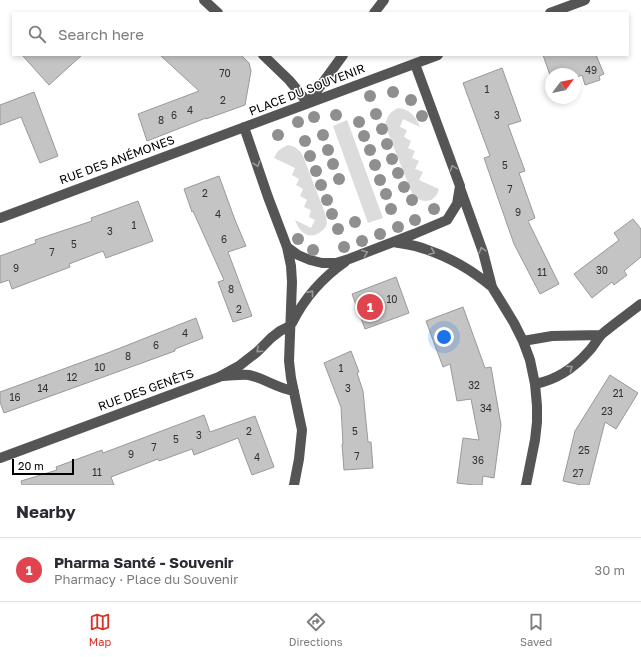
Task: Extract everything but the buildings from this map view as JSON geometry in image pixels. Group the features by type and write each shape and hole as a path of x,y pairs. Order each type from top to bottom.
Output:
{"street":[{"path":"204,0 217,12"},
{"path":"375,12 384,0"},
{"path":"553,12 585,0"},
{"path":"264,56 289,80 308,103 342,56"},
{"name":"PLACE DU SOUVENIR","path":"287,247 244,128 435,56"},
{"path":"414,64 460,186 483,252 492,287 514,323 530,360 535,384 537,422 526,485"},
{"name":"RUE DES ANÉMONES","path":"0,218 244,128"},
{"path":"287,247 298,255 322,263 336,263 349,259 446,220 457,204 460,186"},
{"path":"394,242 424,248 446,257 480,277 492,287"},
{"path":"287,247 291,266 292,282 289,361 290,378 300,420 302,437 300,459 294,485"},
{"path":"290,326 299,309 312,291 336,268 349,259"},
{"path":"535,384 545,382 556,377 580,361 601,336 641,304"},
{"name":"RUE DES GENÊTS","path":"0,458 219,376 239,366 257,352 271,338 290,326"},
{"path":"523,341 552,336 601,336"},
{"path":"219,376 249,376 286,390 294,391"}],"shaded area":[{"path":"398,108 406,110 412,114 420,127 403,119 400,127 407,130 404,137 411,141 408,148 415,151 412,158 419,161 415,169 423,172 419,180 439,189 435,197 429,201 417,199 413,196 385,125 389,115"},
{"path":"347,120 383,218 368,223 333,126"},
{"path":"288,145 297,149 303,156 325,213 327,224 324,229 315,235 307,235 301,231 295,220 311,228 315,220 309,217 311,210 304,207 307,200 300,196 303,189 296,185 299,179 292,175 295,168 274,158 276,153"}],"place":[{"name":"Pharma Santé - Souvenir","path":"370,307"}]}
